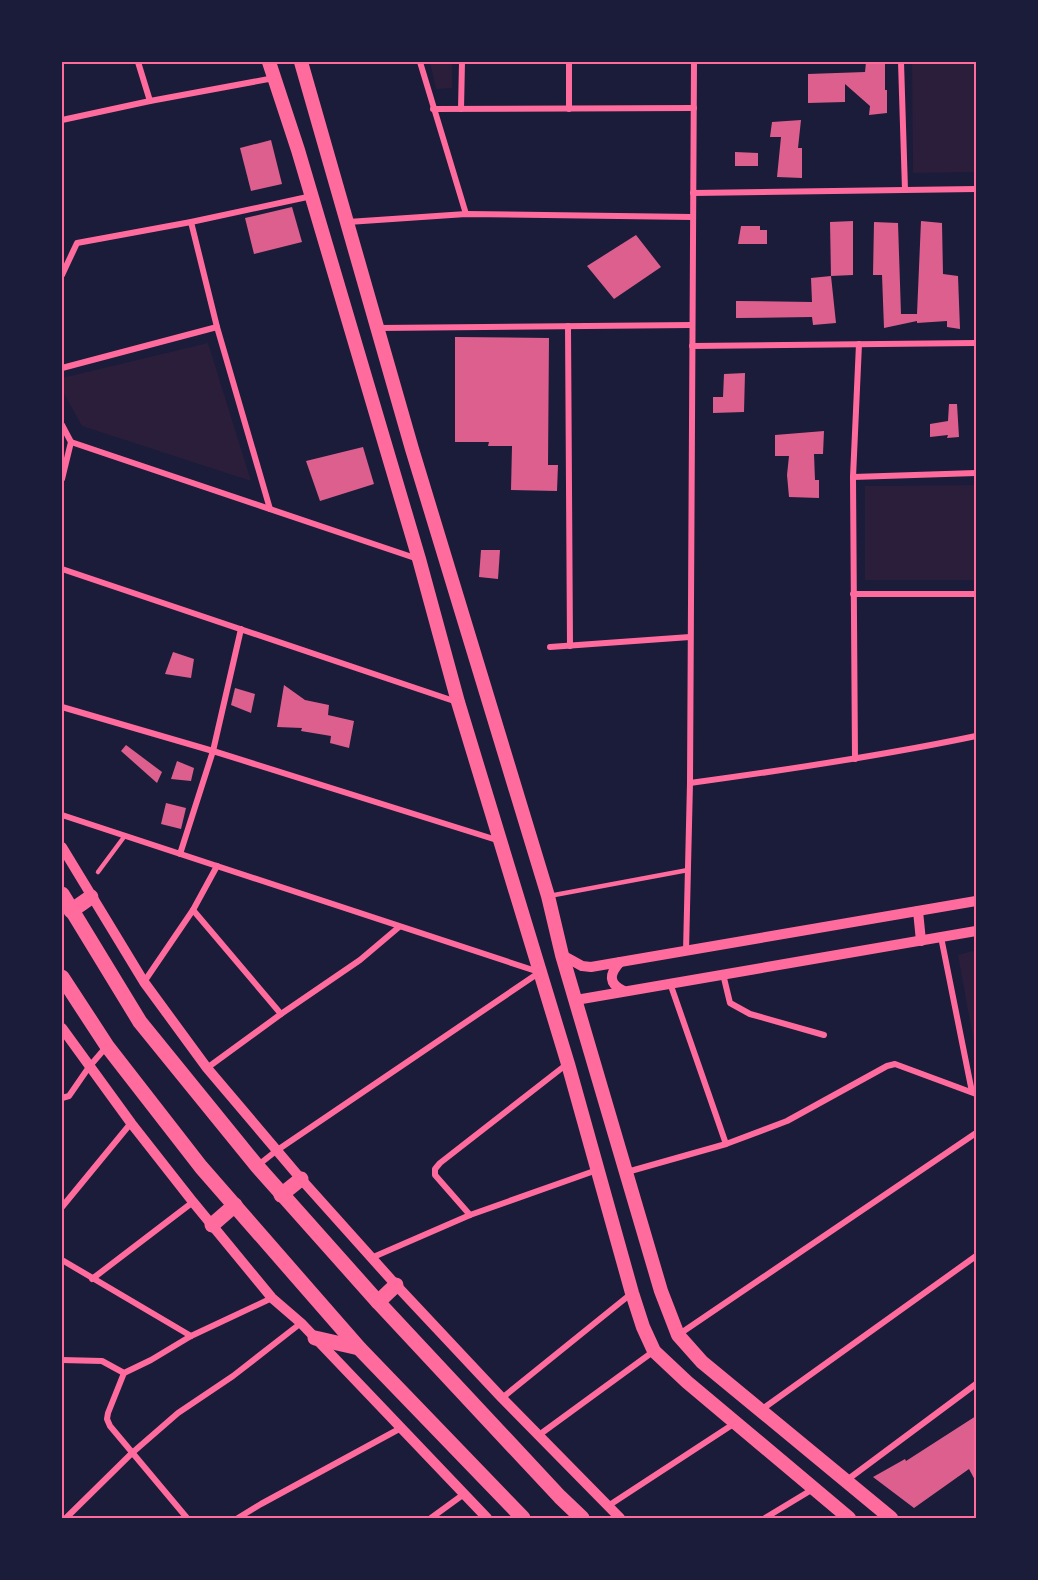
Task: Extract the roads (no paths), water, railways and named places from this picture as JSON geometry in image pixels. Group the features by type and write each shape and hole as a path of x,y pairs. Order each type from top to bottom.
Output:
{"highway":[{"path":"62,894 140,1022 281,1195 552,1489 582,1518"},
{"path":"71,911 91,897"},
{"path":"62,978 107,1046 201,1167 359,1348 523,1518"},
{"path":"281,1195 301,1179"},
{"path":"212,1225 235,1205"},
{"path":"378,1302 396,1285"},
{"path":"315,1338 359,1348"}],"main road":[{"path":"269,62 312,196 458,702 568,1064 643,1327 654,1351 687,1382 849,1518"},
{"path":"301,62 473,654 548,896 562,955 661,1291 678,1335 702,1362 891,1518"},
{"path":"298,150 324,143"},
{"path":"778,1458 796,1439"}],"street":[{"path":"138,62 150,101"},
{"path":"420,62 466,214"},
{"path":"462,62 462,109"},
{"path":"569,62 569,109"},
{"path":"686,951 690,783 694,62"},
{"path":"901,62 905,190"},
{"path":"62,120 274,78"},
{"path":"433,109 694,108"},
{"path":"693,193 976,189"},
{"path":"62,275 77,243 192,222 312,196"},
{"path":"346,222 466,214 692,217"},
{"path":"192,222 217,327 270,509"},
{"path":"377,328 692,325"},
{"path":"568,326 570,646"},
{"path":"62,368 217,327"},
{"path":"692,346 976,343"},
{"path":"855,759 853,477 859,344"},
{"path":"62,425 71,442 62,479"},
{"path":"71,442 418,559"},
{"path":"853,477 976,473"},
{"path":"62,569 458,702"},
{"path":"853,594 976,594"},
{"path":"180,854 213,751 241,629"},
{"path":"550,647 690,637"},
{"path":"62,707 213,751 501,841"},
{"path":"690,783 855,759 976,736"},
{"path":"62,815 540,972"},
{"path":"62,847 144,982 207,1068 276,1151 396,1285 502,1398 620,1518"},
{"path":"144,982 193,909 217,866"},
{"path":"562,955 582,966 591,967 976,902"},
{"path":"193,909 280,1014"},
{"path":"918,911 921,940"},
{"path":"207,1068 280,1014 360,960 399,927"},
{"path":"576,1000 976,930"},
{"path":"941,937 974,1093"},
{"path":"620,962 612,973 611,980 613,984 624,990"},
{"path":"257,1166 540,972"},
{"path":"723,973 730,1002 750,1014 824,1035"},
{"path":"670,983 726,1144"},
{"path":"62,1028 131,1123 272,1298 301,1323 487,1518"},
{"path":"62,1098 69,1096 107,1046"},
{"path":"470,1215 435,1175 435,1169 568,1064"},
{"path":"627,1172 726,1144 787,1121 895,1064 974,1093"},
{"path":"62,1207 131,1123"},
{"path":"678,1335 976,1134"},
{"path":"371,1258 470,1215 598,1170"},
{"path":"92,1279 193,1202"},
{"path":"761,1410 976,1256"},
{"path":"62,1260 191,1336"},
{"path":"502,1398 632,1293"},
{"path":"187,1518 110,1426 107,1419 108,1413 124,1372 151,1360 191,1336 272,1298"},
{"path":"69,1517 132,1453 178,1413 233,1376 301,1323"},
{"path":"539,1435 654,1351"},
{"path":"62,1360 102,1361 124,1372"},
{"path":"845,1481 976,1384"},
{"path":"608,1506 736,1423"},
{"path":"238,1518 401,1428"},
{"path":"765,1518 814,1488"},
{"path":"431,1518 464,1494"}],"lane":[{"path":"98,873 124,837"},
{"path":"548,896 688,870"}]}
